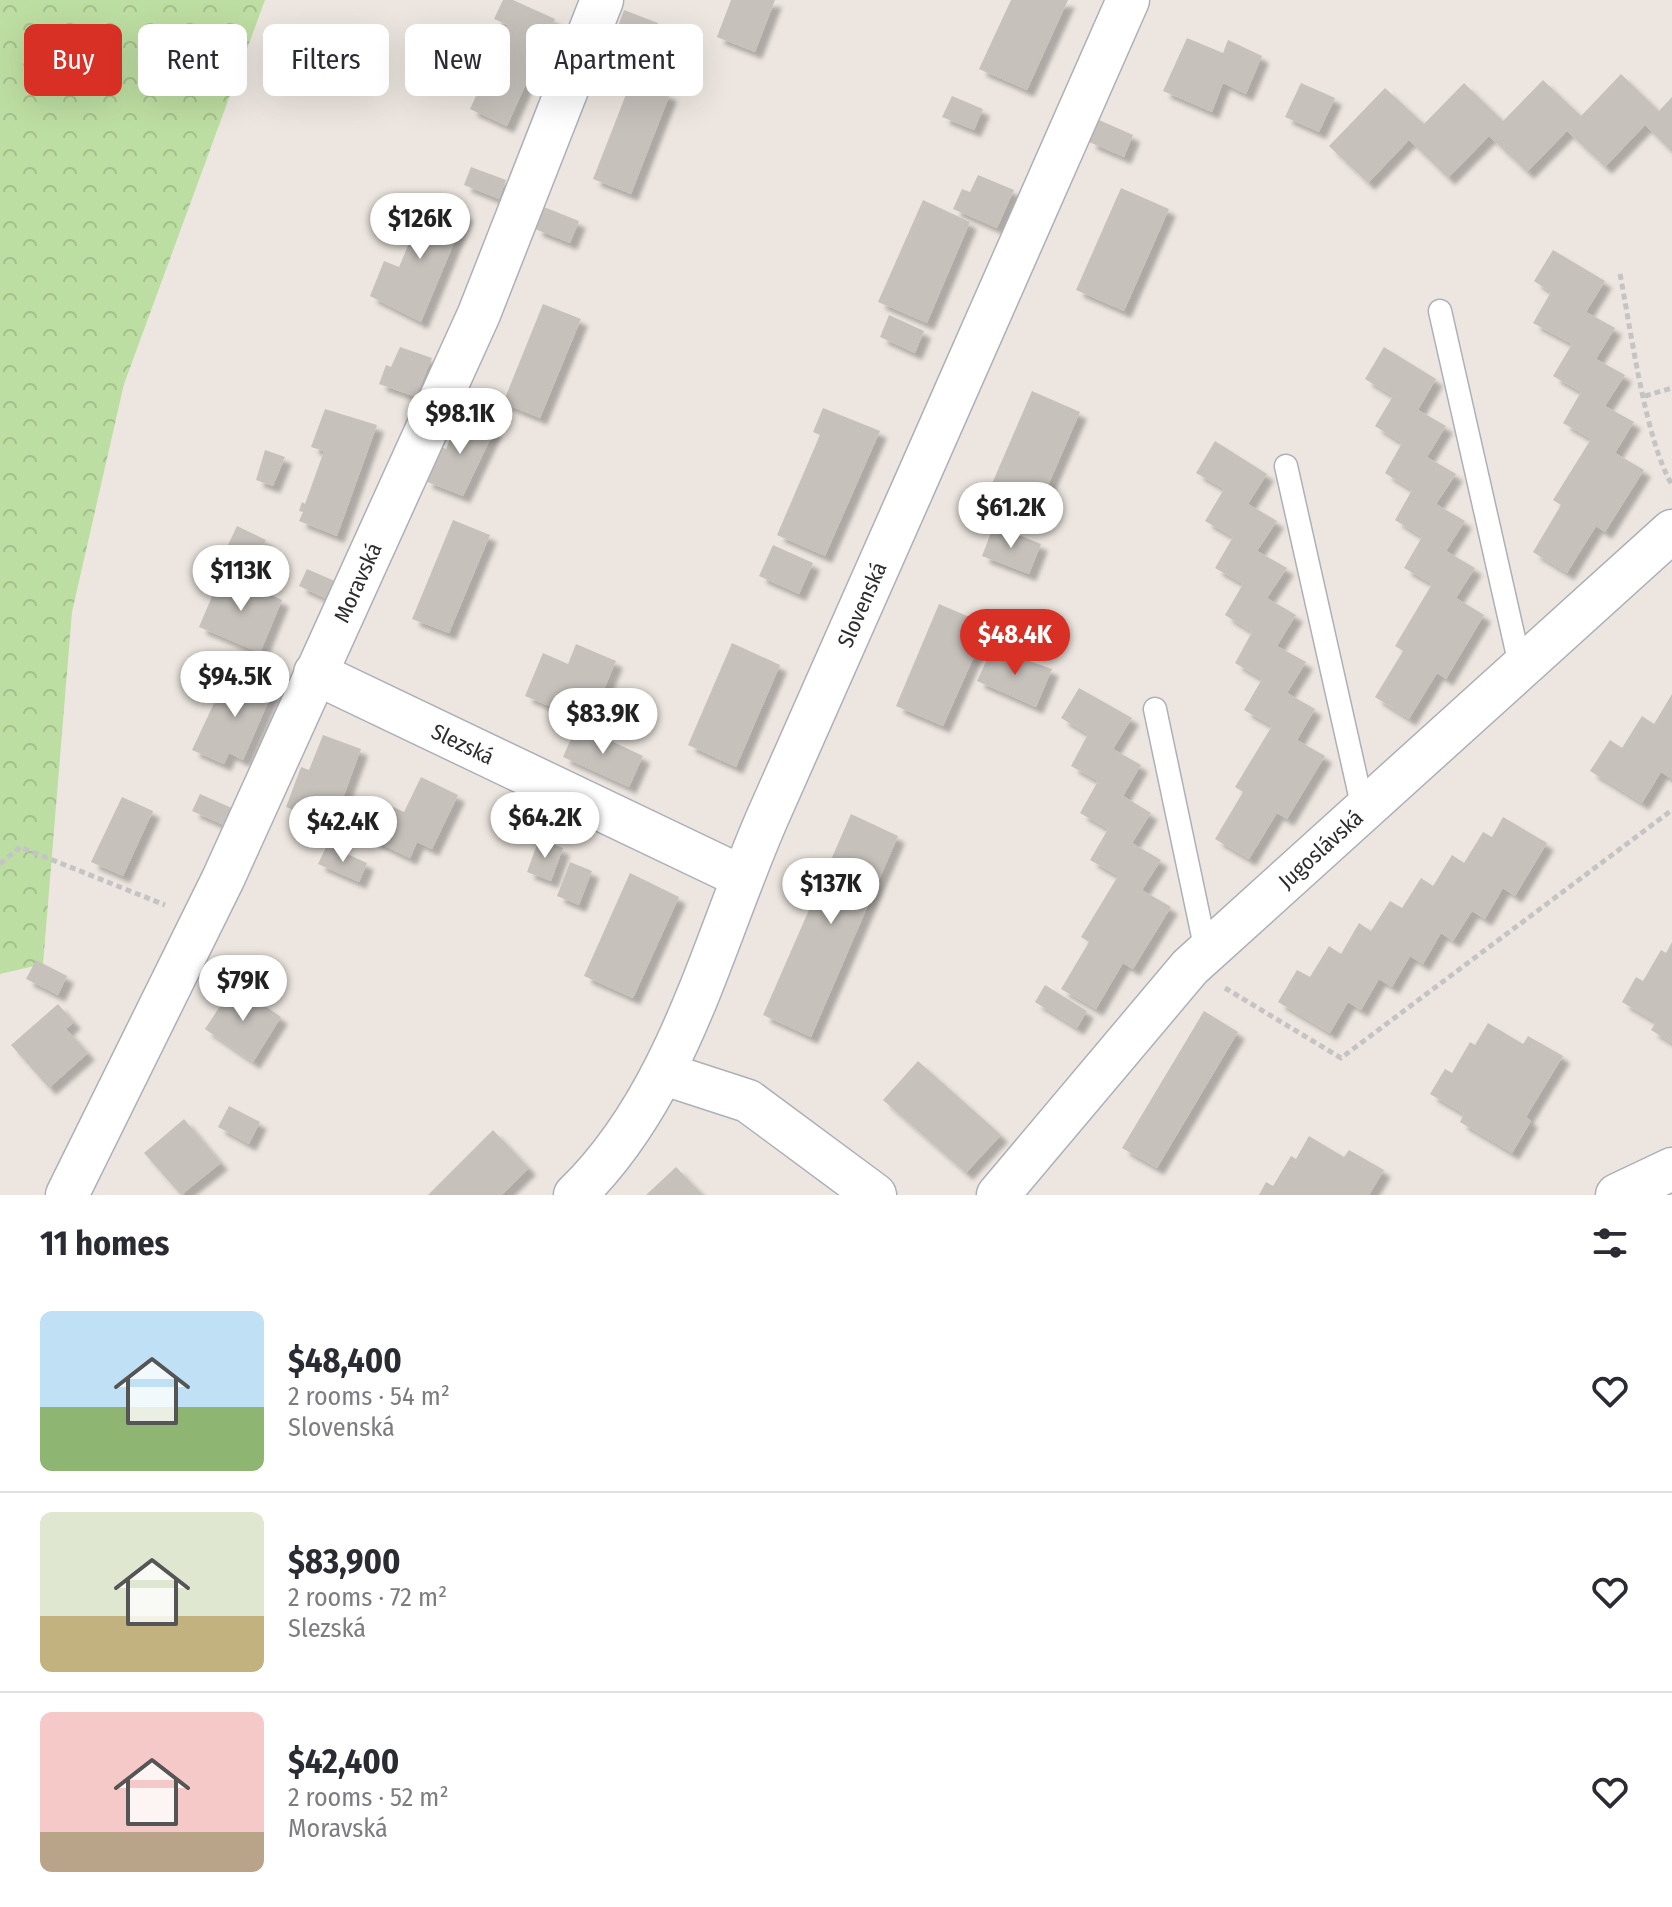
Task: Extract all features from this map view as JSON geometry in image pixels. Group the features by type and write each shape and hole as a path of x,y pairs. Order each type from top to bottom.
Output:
{"street":[{"name":"Moravská","path":"67,1195 203,920 479,314 602,0"},
{"name":"Slovenská","path":"575,1195 600,1170 665,1074 742,877 1128,0"},
{"name":"Jugoslávská","path":"998,1195 1198,959 1520,665 1672,531"},
{"name":"Slezská","path":"315,673 742,877"},
{"path":"665,1074 748,1101 875,1195"},
{"path":"1617,1195 1672,1169"}],"lane":[{"path":"1440,311 1520,665"},
{"path":"1286,466 1363,809"},
{"path":"1155,709 1198,959"}],"path":[{"path":"1620,274 1645,396 1665,473 1672,485"},
{"path":"1645,396 1672,388"},
{"path":"1198,959 1341,1058 1672,810"},
{"path":"0,864 20,847 203,920"}],"green space":[{"path":"0,0 265,0 247,49 247,24 138,24 138,96 230,96 124,384 72,612 43,964 0,974"}],"building":[{"path":"503,0 513,0 555,19 553,24 526,24 526,84 507,126 470,109 476,96 510,96 510,24 494,19"},
{"path":"731,0 775,0 755,52 717,37"},
{"path":"1011,0 1068,0 1027,90 979,69"},
{"path":"624,10 658,23 658,24 619,24"},
{"path":"1187,38 1223,53 1228,40 1262,56 1246,94 1223,83 1212,112 1163,91"},
{"path":"1621,74 1659,111 1672,97 1672,152 1645,125 1605,167 1567,131 1527,172 1489,136 1448,178 1409,140 1368,183 1329,146 1385,88 1424,124 1464,83 1503,121 1543,80 1581,116"},
{"path":"1301,83 1335,98 1319,132 1285,117"},
{"path":"625,96 669,96 631,194 593,179"},
{"path":"952,96 983,109 974,130 942,117"},
{"path":"1099,120 1133,135 1124,157 1089,142"},
{"path":"471,167 506,180 499,199 464,185"},
{"path":"978,175 1014,190 997,228 953,209 962,189 970,192"},
{"path":"1121,188 1169,209 1124,311 1076,290"},
{"path":"429,196 466,214 421,322 370,296 384,261 399,267"},
{"path":"923,200 970,222 927,323 878,302"},
{"path":"544,207 579,221 570,243 535,229"},
{"path":"1553,250 1605,281 1586,312 1615,328 1596,359 1625,375 1605,406 1634,422 1615,453 1644,470 1605,532 1596,526 1567,573 1533,552 1561,505 1553,500 1591,439 1563,423 1581,392 1553,376 1572,344 1533,323 1551,292 1534,281"},
{"path":"543,304 581,319 540,418 503,403"},
{"path":"889,315 924,331 915,353 880,337"},
{"path":"400,347 432,358 416,397 379,384 386,365 391,367"},
{"path":"1384,347 1436,379 1418,410 1446,426 1427,457 1456,474 1436,504 1465,521 1446,551 1475,568 1456,598 1484,615 1446,679 1437,673 1409,719 1375,697 1403,651 1395,646 1432,584 1404,568 1422,537 1395,520 1412,490 1385,473 1402,443 1375,426 1393,396 1365,379"},
{"path":"1032,391 1080,412 1036,513 988,493"},
{"path":"823,408 880,431 825,556 777,535 820,435 813,432"},
{"path":"325,409 377,425 337,536 299,521 303,512 299,511 302,502 305,504 324,451 311,447"},
{"path":"460,415 495,429 463,496 425,481 441,447 446,449"},
{"path":"1215,441 1267,474 1248,504 1277,521 1257,551 1287,568 1267,598 1296,615 1277,646 1306,662 1287,693 1315,709 1297,740 1325,756 1287,819 1277,813 1249,859 1215,839 1243,792 1235,787 1272,726 1244,710 1262,679 1235,663 1252,632 1225,615 1243,584 1215,568 1233,537 1205,521 1224,489 1196,473"},
{"path":"265,450 285,457 273,486 256,480"},
{"path":"453,520 490,535 449,633 412,619"},
{"path":"994,525 1041,544 1029,574 982,556"},
{"path":"237,526 266,540 257,559 228,545"},
{"path":"773,545 813,563 799,594 759,576"},
{"path":"307,569 337,582 329,600 299,586"},
{"path":"222,573 282,600 260,653 199,627"},
{"path":"939,604 988,625 943,726 896,706"},
{"path":"732,643 780,665 736,767 688,745"},
{"path":"576,644 616,661 590,723 525,696 543,653 568,664"},
{"path":"992,648 1052,669 1036,707 977,681"},
{"path":"238,669 275,686 243,760 229,753 224,764 192,750 216,699 224,702"},
{"path":"1079,688 1132,718 1113,749 1141,765 1123,796 1151,813 1132,843 1161,860 1142,890 1171,907 1133,969 1123,963 1096,1009 1061,989 1089,942 1081,937 1118,876 1090,860 1108,829 1080,813 1098,781 1071,766 1088,734 1061,718"},
{"path":"1672,694 1672,779 1661,772 1642,803 1590,771 1610,740 1622,748 1642,716 1654,724"},
{"path":"577,725 643,756 629,787 563,757"},
{"path":"323,735 361,749 333,825 286,807 301,767 309,770"},
{"path":"421,777 458,795 432,849 417,842 410,858 372,840 389,805 404,812"},
{"path":"200,794 234,809 226,826 192,811"},
{"path":"122,797 153,811 123,876 91,862"},
{"path":"851,814 898,836 811,1037 763,1015"},
{"path":"1503,817 1547,843 1515,896 1503,888 1485,919 1472,911 1453,941 1441,933 1423,964 1410,956 1392,987 1379,979 1361,1010 1348,1002 1330,1033 1278,1002 1297,970 1310,977 1329,946 1341,954 1359,923 1371,931 1390,901 1402,908 1421,878 1433,886 1452,855 1464,863 1483,832 1492,837"},
{"path":"539,839 563,848 551,881 527,872"},
{"path":"327,845 367,863 359,882 318,864"},
{"path":"570,862 592,871 579,905 557,896"},
{"path":"630,873 679,897 633,998 584,976"},
{"path":"1672,942 1672,1043 1651,1030 1656,1022 1622,1002 1636,977 1643,981 1661,950 1666,953"},
{"path":"36,960 67,976 58,995 26,979"},
{"path":"234,985 281,1017 253,1062 205,1029"},
{"path":"1045,985 1087,1011 1077,1028 1035,1002"},
{"path":"58,1004 74,1022 66,1029 88,1053 49,1088 11,1045"},
{"path":"1204,1011 1238,1032 1157,1168 1122,1148"},
{"path":"1488,1023 1523,1044 1528,1036 1563,1056 1526,1117 1531,1121 1512,1153 1460,1122 1464,1114 1430,1094 1445,1069 1452,1073 1470,1042 1475,1045"},
{"path":"918,1061 1001,1135 966,1173 883,1100"},
{"path":"229,1106 260,1122 249,1144 218,1127"},
{"path":"184,1119 221,1163 181,1195 144,1153"},
{"path":"493,1130 529,1168 502,1195 428,1195"},
{"path":"1309,1136 1344,1157 1349,1150 1384,1170 1369,1195 1259,1195 1266,1182 1273,1186 1291,1156 1296,1159"},
{"path":"676,1167 703,1195 646,1195"}]}
